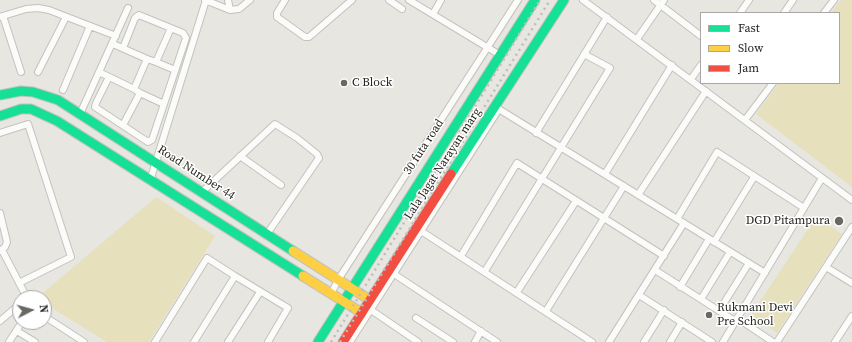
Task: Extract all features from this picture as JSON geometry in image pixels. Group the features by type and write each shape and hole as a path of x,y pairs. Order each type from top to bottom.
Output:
{"street":[{"path":"150,181 205,0 230,10 239,9 250,0"},
{"path":"228,0 230,10"},
{"path":"285,0 277,13 277,17 305,37 309,37 352,0"},
{"path":"389,0 402,9"},
{"path":"409,0 500,54"},
{"path":"433,14 441,0"},
{"name":"30 futa road","path":"331,294 338,280 518,0"},
{"name":"Lala Jagat Narayan marg","path":"318,342 535,0"},
{"name":"Lala Jagat Narayan marg","path":"343,342 392,272 564,0"},
{"path":"497,342 392,272 421,231 497,108 568,0"},
{"path":"583,0 852,200"},
{"path":"654,0 662,2 700,35"},
{"path":"741,12 749,0"},
{"path":"785,12 793,0"},
{"path":"825,12 834,0"},
{"path":"637,39 662,2"},
{"path":"21,72 2,16 26,8 38,8 116,36"},
{"path":"80,114 128,8"},
{"path":"109,77 95,107 148,142 152,140 186,38 184,34 139,15 135,18 123,48"},
{"path":"38,72 66,17"},
{"path":"536,133 606,17"},
{"path":"63,90 90,26"},
{"path":"156,62 171,28"},
{"path":"113,44 175,70"},
{"path":"485,271 610,68 584,54"},
{"path":"134,89 147,59"},
{"path":"605,174 672,65"},
{"path":"690,79 700,66"},
{"path":"100,72 164,104"},
{"path":"745,120 771,85"},
{"name":"Road Number 44","path":"0,95 22,91 44,94 58,100 338,280 351,289 367,308"},
{"path":"638,195 706,91"},
{"path":"123,125 140,93"},
{"path":"497,108 764,273"},
{"path":"0,116 21,109 31,109 42,113 62,124 343,302 367,308 418,342"},
{"path":"0,133 28,124 71,257 19,283"},
{"path":"202,192 275,124 317,154 319,158 267,234"},
{"path":"677,219 718,152 754,177 804,208"},
{"path":"240,156 281,186"},
{"path":"460,256 518,163 664,256"},
{"path":"680,287 754,177"},
{"path":"723,342 822,178"},
{"path":"546,311 624,186"},
{"path":"516,292 576,200"},
{"path":"0,214 7,242 1,250 23,290"},
{"path":"609,342 684,223"},
{"path":"777,342 852,227"},
{"path":"421,231 485,271 592,342"},
{"path":"701,299 730,252"},
{"path":"155,342 207,258 288,308 268,342"},
{"path":"719,311 749,263"},
{"path":"826,267 852,283"},
{"path":"655,270 719,311 773,342"},
{"path":"194,342 236,276"},
{"path":"228,342 260,292"},
{"path":"639,295 712,342"},
{"path":"350,342 367,308"},
{"path":"0,320 12,310"},
{"path":"644,342 664,310"},
{"path":"834,342 852,316"},
{"path":"416,318 454,342"},
{"path":"52,321 84,342"},
{"path":"670,342 682,322"},
{"path":"9,342 17,331 35,342"},
{"path":"475,342 481,331"},
{"path":"697,342 702,335"}],"shaded area":[{"path":"841,0 852,0 852,187 756,114 778,84 840,84 840,12 832,12"},
{"path":"156,197 215,236 149,342 107,342 52,308 52,290 46,290"},
{"path":"816,217 842,234 777,333 751,315"}],"railway":[{"path":"331,342 540,0"},
{"path":"340,342 550,0"}],"traffic: fast":[{"path":"318,342 535,0"},
{"path":"451,174 564,0"},
{"path":"0,95 21,91 33,92 58,100 293,251"},
{"path":"0,116 21,109 31,109 57,121 303,276"}],"traffic: slow":[{"path":"293,251 370,300"},
{"path":"303,276 362,313"}],"traffic: jam":[{"path":"343,342 451,174"}],"place":[{"name":"C Block","path":"344,83"},
{"name":"DGD Pitampura","path":"839,221"},
{"name":"Rukmani Devi Pre School","path":"709,315"}]}
